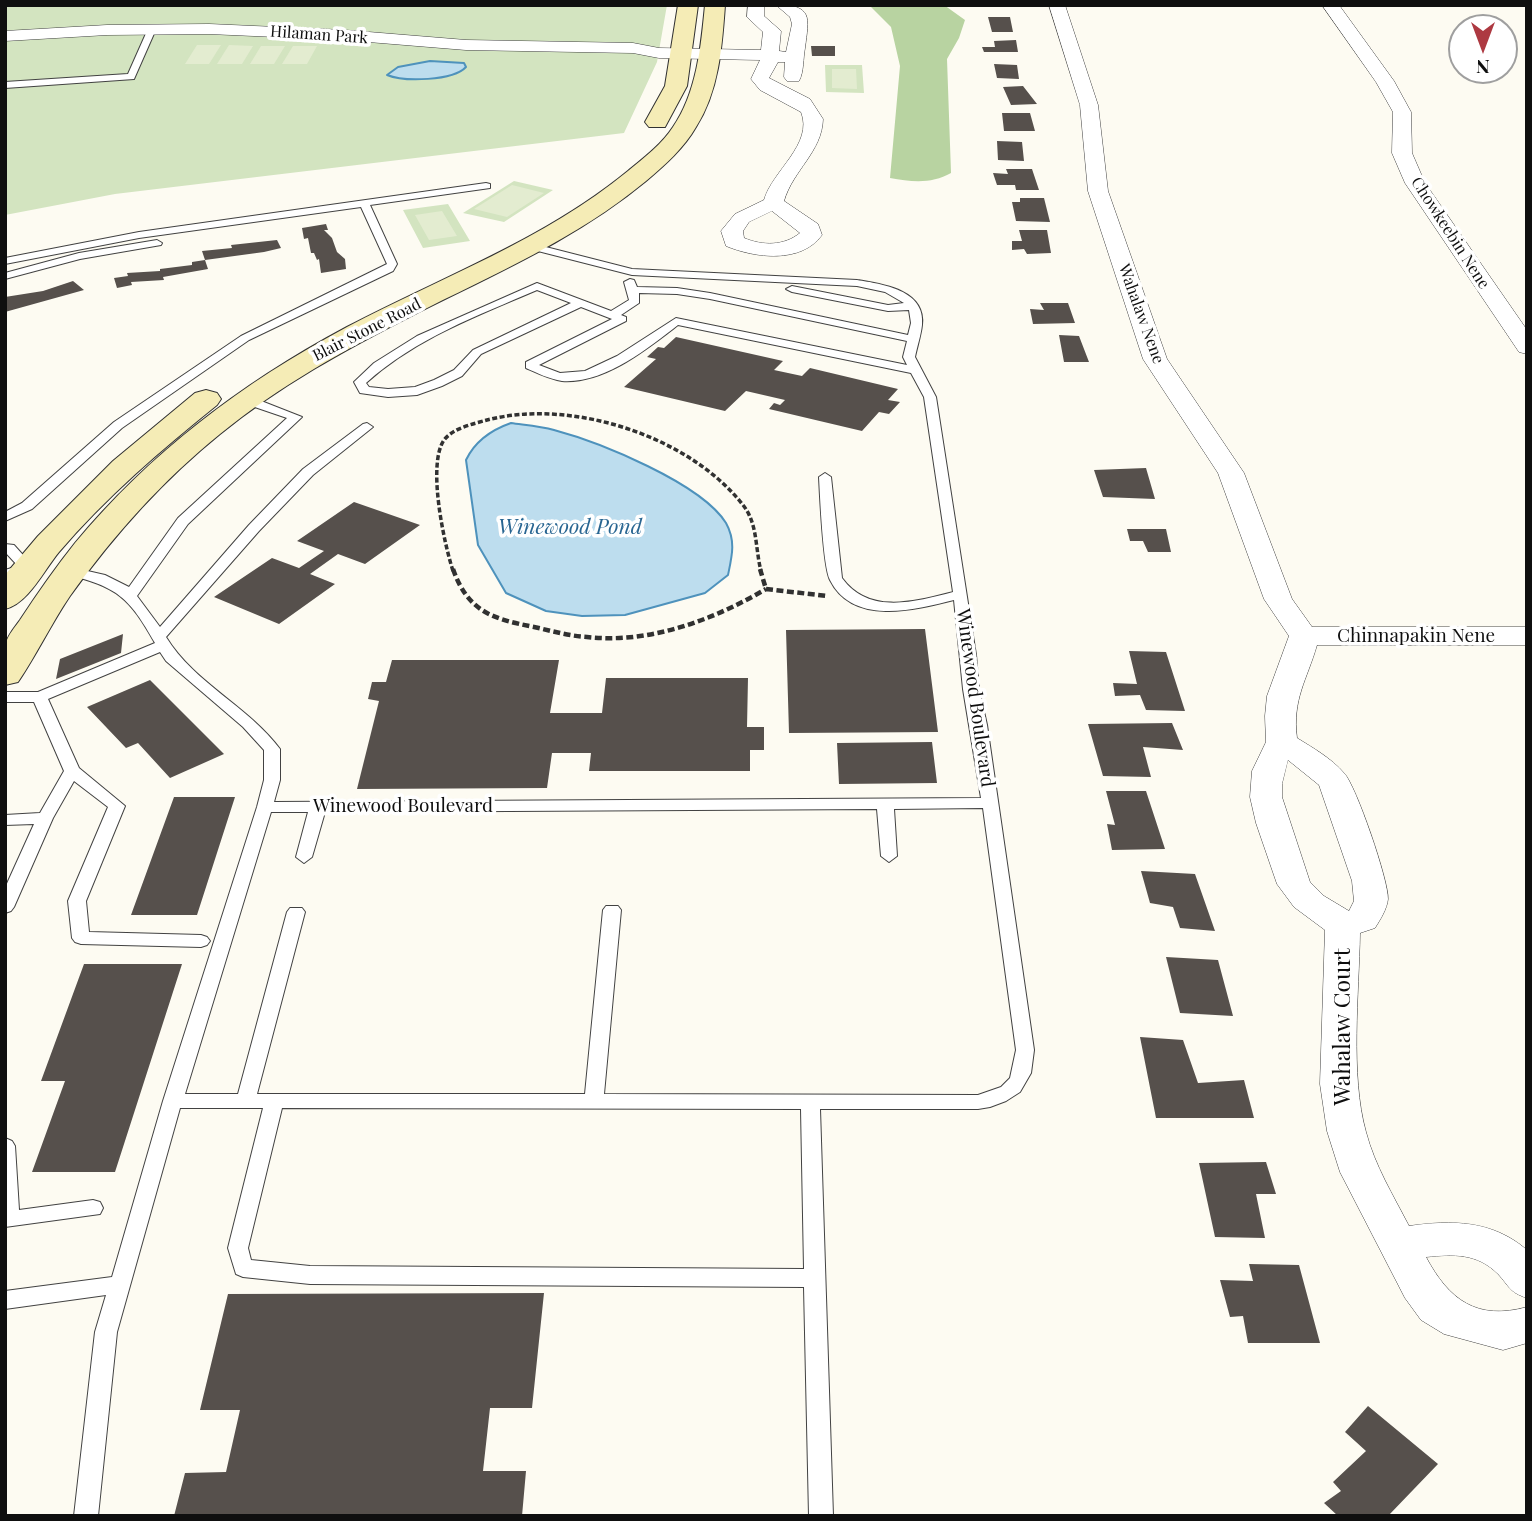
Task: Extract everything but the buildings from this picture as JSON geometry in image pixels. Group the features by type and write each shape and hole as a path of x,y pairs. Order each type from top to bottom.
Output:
{"main road":[{"path":"642,138 659,120 676,86 688,5"},
{"name":"Blair Stone Road","path":"5,599 13,563 88,500 152,441 232,396 308,361 371,325 534,247 628,185 685,128 706,76 715,5"},
{"name":"Blair Stone Road","path":"5,674 37,616 99,534 192,443 232,396 331,323 506,240 552,212 624,156"},
{"path":"506,240 534,247"},
{"path":"13,563 70,571"}],"street":[{"path":"756,5 755,17 772,31 769,63 760,79 764,86 801,101 811,111 813,130 809,142 775,190 773,202"},
{"path":"784,5 798,15 801,24 792,64 794,87 789,94"},
{"name":"Wahalaw Nene","path":"1057,5 1089,105 1098,191 1155,359 1231,473 1279,599 1304,636"},
{"name":"Chowkeebin Nene","path":"1330,5 1385,81 1402,111 1402,153 1415,183 1527,347"},
{"name":"Hilaman Park","path":"5,36 152,29 330,34 466,45 633,48 659,53 682,48 796,51"},
{"name":"Chinnapakin Nene","path":"1304,636 1527,636"},
{"name":"Wahalaw Court","path":"1282,742 1317,765 1335,781 1369,881 1371,901 1363,920 1343,925 1312,904 1296,888 1273,828 1264,789 1268,762 1282,742 1279,723 1284,690 1301,654 1304,636"},
{"name":"Wahalaw Court","path":"1343,925 1339,1084 1346,1131 1360,1172 1420,1286 1436,1307 1459,1321 1503,1332 1527,1325"},
{"path":"1397,1244 1445,1238 1488,1242 1517,1265 1527,1281"}],"lane":[{"path":"5,85 131,77 152,29"},
{"path":"5,261 168,242 165,232 486,186"},
{"path":"5,517 27,506 118,425 245,338 389,269 392,264 364,204"},
{"path":"534,247 627,271 857,283 888,289 912,306"},
{"path":"5,276 78,251"},
{"path":"612,316 635,301 627,271"},
{"path":"581,303 477,352 458,373 417,391 388,393 364,390 360,382 374,368 416,342 537,286 581,303 612,316 622,319 530,365 562,378 603,369 649,342 676,321 916,370"},
{"path":"792,289 888,308 912,306"},
{"path":"632,290 677,290 912,339"},
{"name":"Winewood Boulevard","path":"265,807 990,803 971,689 938,438 930,397 909,357 917,323 912,306"},
{"path":"130,596 183,521 296,417 232,396"},
{"path":"5,697 40,697 162,641 254,528 308,472 367,427"},
{"path":"825,477 835,578 841,590 857,600 886,608 908,607 960,594"},
{"path":"70,571 100,578 130,596 172,657 272,748 272,780 265,807 173,1101 106,1332 86,1516"},
{"path":"40,697 72,771 117,806 77,901 81,938 201,941"},
{"path":"5,907 45,818 72,771"},
{"path":"885,803 889,856"},
{"path":"173,1101 978,1102 1000,1098 1014,1088 1023,1074 1026,1050 990,803"},
{"path":"304,857 318,807"},
{"path":"5,820 45,818"},
{"path":"594,1101 612,910"},
{"path":"246,1101 296,912"},
{"path":"274,1101 238,1248 243,1268 310,1275 815,1278"},
{"path":"810,1101 821,1516"},
{"path":"5,1146 9,1220 93,1208"},
{"path":"5,1300 118,1285"}],"path":[{"path":"766,589 758,560 753,521 741,499 705,468 673,449 620,425 564,416 521,413 492,418 464,428 446,439 439,456 445,545 469,601 495,620 596,639 650,634 734,606 766,589 857,600"}],"green space":[{"path":"5,5 667,5 657,62 624,133 115,194 5,215"},
{"path":"869,5 944,5 965,20 947,59 951,173 944,177 922,181 890,178 900,66 891,27"},
{"path":"197,45 221,45 209,64 185,64"},
{"path":"229,45 253,46 242,64 217,64"},
{"path":"261,46 285,46 274,64 250,64"},
{"path":"293,46 317,46 307,64 282,64"},
{"path":"825,65 862,65 864,93 826,92"},
{"path":"832,69 856,69 857,89 832,88"},
{"path":"514,181 553,190 504,222 463,213"},
{"path":"512,185 544,193 507,217 474,209"},
{"path":"448,204 470,241 423,248 403,210"},
{"path":"442,211 457,236 429,240 415,215"}],"water":[{"path":"430,61 464,63 466,67 460,72 440,78 405,79 387,75 398,67"},
{"name":"Winewood Pond","path":"511,423 549,429 596,444 648,466 695,493 713,508 729,530 732,549 728,575 705,593 625,615 582,616 546,611 506,593 478,545 466,460 484,437"}]}
